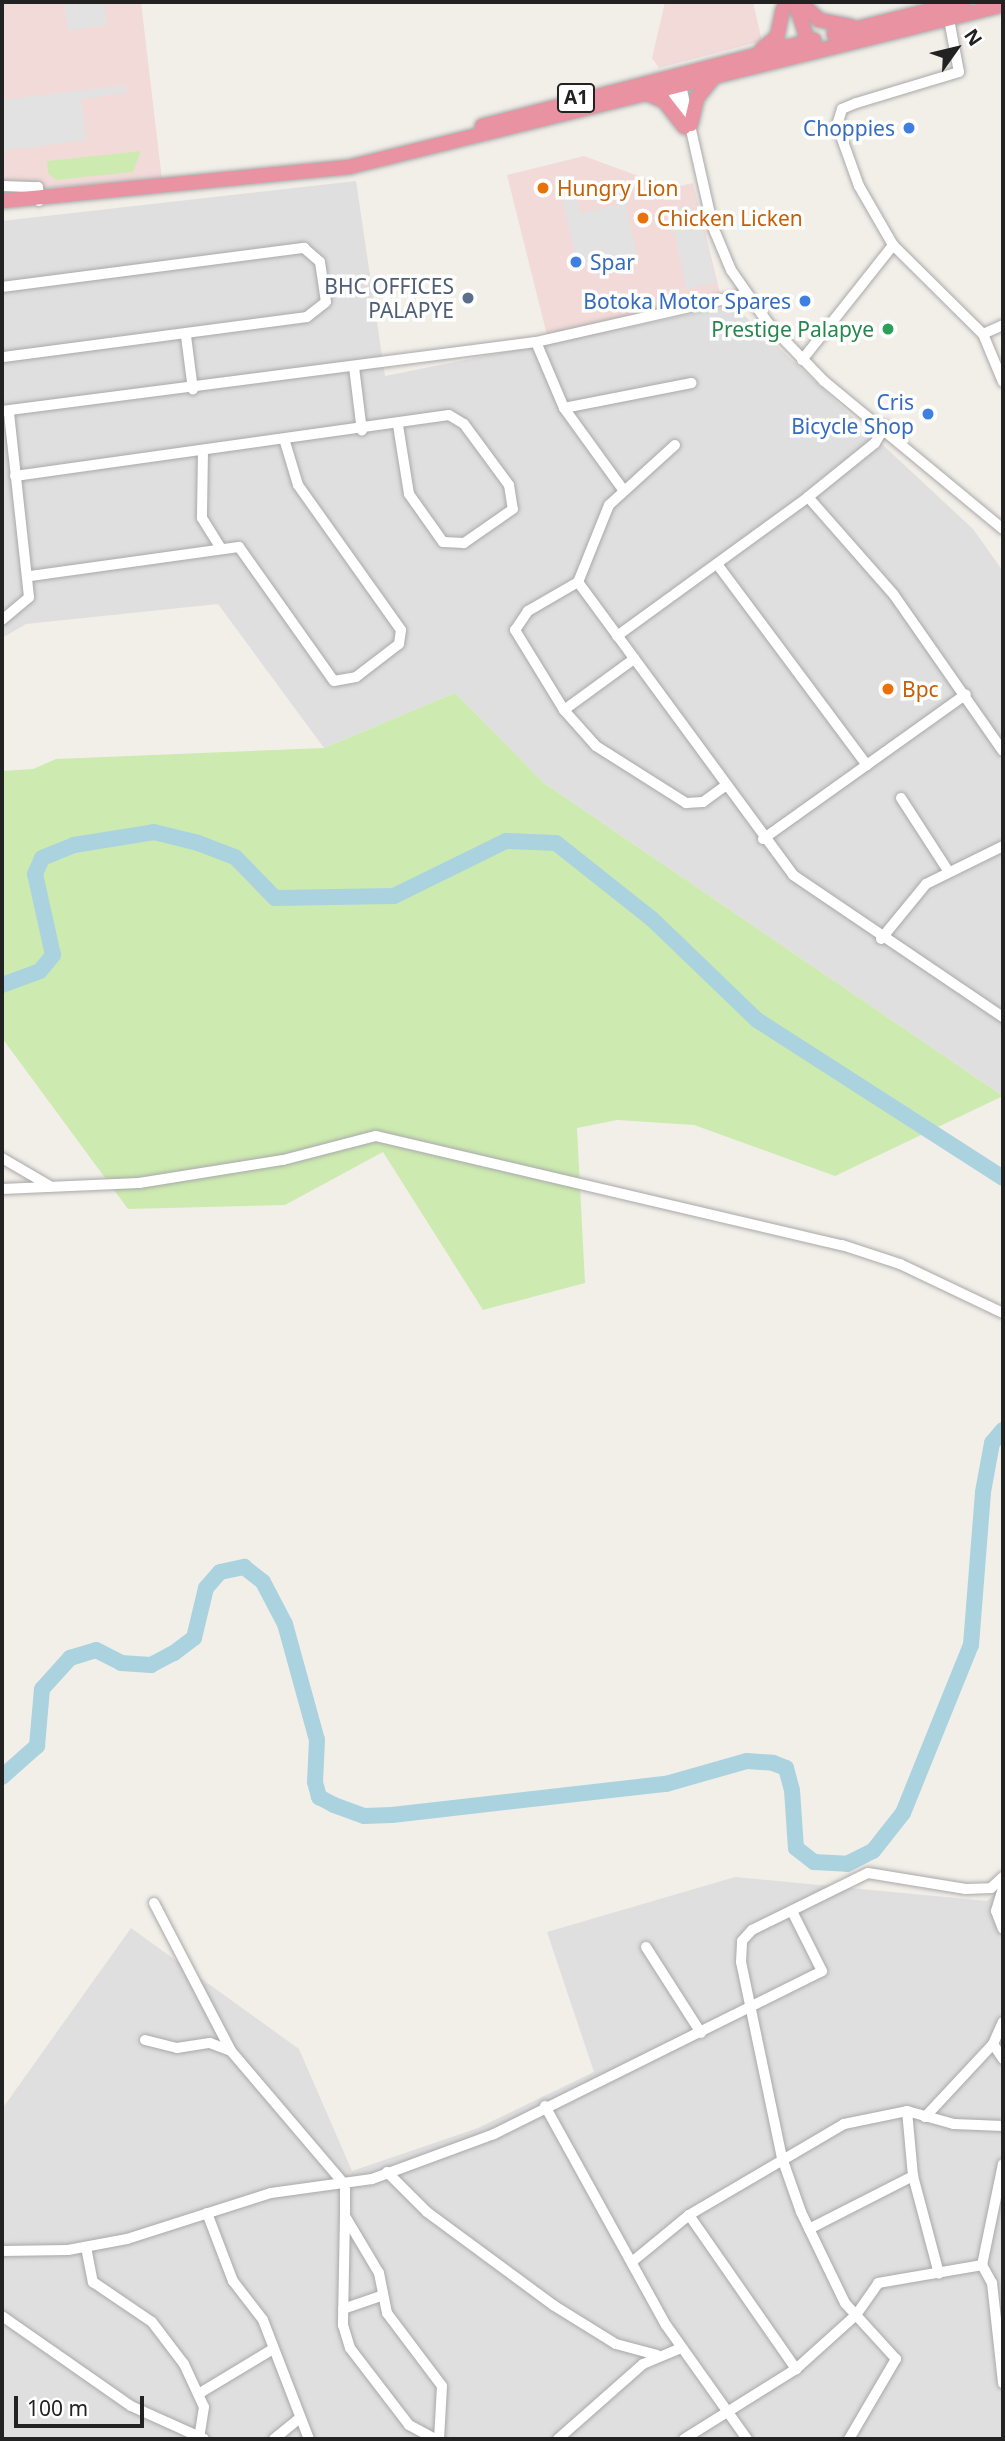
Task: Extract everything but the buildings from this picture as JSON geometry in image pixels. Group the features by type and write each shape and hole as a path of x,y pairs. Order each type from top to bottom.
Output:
{"highway":[{"path":"800,2 824,23 864,26"},
{"name":"A1","path":"2,201 39,201 325,167 409,154 648,94 675,81 714,77 794,50 947,12 963,2"},
{"path":"786,4 809,46"},
{"path":"786,4 794,50"},
{"path":"751,54 777,37 786,4"},
{"name":"A1","path":"809,46 864,26 1003,5"},
{"name":"A1","path":"325,167 675,81 751,54 794,50"},
{"path":"689,131 698,94 714,77"},
{"path":"648,94 664,101 689,131"}],"street":[{"path":"947,12 960,72 856,103 838,118 841,146 892,245 983,334 1003,382"},
{"path":"675,81 713,227 747,294 802,360 885,426 1003,529"},
{"path":"2,186 38,187 39,201"},
{"path":"802,360 892,245"},
{"path":"2,287 293,248 315,254 326,302 316,315 187,336 2,357"},
{"path":"2,620 29,597 30,576 5,412 193,390 536,342 747,294"},
{"path":"983,334 1003,325"},
{"path":"187,336 193,390"},
{"path":"536,342 564,408 622,488"},
{"path":"354,367 362,431"},
{"path":"564,408 692,383"},
{"path":"15,476 285,442 456,416 509,485 513,509 464,543 443,542 409,494 398,425"},
{"path":"617,636 808,497 875,443 885,426"},
{"path":"30,576 221,548 246,552 334,681 356,677 400,644 396,622 299,485 285,442"},
{"path":"674,445 622,488 600,519 578,582 528,611 516,630 565,710 596,746 664,793 696,803 724,786"},
{"path":"204,451 202,518 221,548"},
{"path":"808,497 894,595 966,694 1003,751"},
{"path":"717,564 867,765"},
{"path":"578,582 724,786 793,875 881,939 1003,1017"},
{"path":"565,710 634,659"},
{"path":"763,839 966,694"},
{"path":"901,798 947,869"},
{"path":"881,939 909,898 947,869 1003,846"},
{"path":"2,1189 139,1183 243,1168 376,1136 842,1245 900,1264 1003,1313"},
{"path":"2,1158 51,1186"},
{"path":"849,2439 896,2359 856,2315 809,2228 782,2158 754,2009 741,1962 742,1941 752,1930 793,1913 868,1873 966,1889 992,1888 1003,1877"},
{"path":"1003,1888 996,1912 1003,1929"},
{"path":"154,1903 231,2052 345,2185 343,2309 350,2348 372,2382 409,2425 437,2439 442,2386 381,2296 380,2273 345,2216"},
{"path":"2,2251 86,2247 293,2187 345,2185 471,2144 545,2106 754,2009 822,1971 793,1913"},
{"path":"646,1947 701,2033"},
{"path":"925,2117 993,2043 1003,2022"},
{"path":"145,2040 177,2048 210,2042 231,2052"},
{"path":"993,2043 1003,2059"},
{"path":"545,2106 681,2348 747,2439"},
{"path":"906,2111 913,2176 939,2274"},
{"path":"633,2261 689,2215 844,2124 906,2111 925,2117 1003,2126"},
{"path":"1003,2164 982,2265 992,2283 1003,2383"},
{"path":"387,2172 427,2212 553,2305 616,2344 657,2355"},
{"path":"809,2228 913,2176"},
{"path":"207,2213 233,2281 257,2309 309,2439"},
{"path":"689,2215 796,2369"},
{"path":"2,2316 131,2406 202,2438 205,2416 200,2393 152,2322 93,2282 86,2247"},
{"path":"684,2439 796,2369 856,2315 878,2283 982,2265"},
{"path":"343,2309 381,2296"},
{"path":"558,2439 657,2355 681,2348"},
{"path":"200,2393 273,2349"},
{"path":"274,2439 300,2418"}],"shaded area":[{"path":"2,2 141,2 162,180 2,191"},
{"path":"104,2 107,25 68,30 64,3"},
{"path":"665,2 753,2 762,41 659,68 652,58"},
{"path":"125,85 126,93 81,99 86,140 2,151 2,100"},
{"path":"584,156 671,188 693,183 720,293 547,335 507,175"},
{"path":"571,175 580,213 625,203 637,254 585,266 583,257 576,258 563,204 562,177"},
{"path":"356,181 385,376 734,306 973,529 1003,571 1003,1096 544,783 455,693 324,748 218,604 26,624 2,638 2,221"},
{"path":"691,206 693,215 700,214 716,283 687,289 669,211"},
{"path":"735,1877 987,1901 1003,1886 1003,2439 2,2439 2,2109 131,1928 299,2049 352,2171 478,2128 594,2072 547,1932"}],"green space":[{"path":"141,151 133,172 56,180 48,173 47,161"},
{"path":"455,693 544,783 1003,1096 835,1176 694,1125 617,1120 577,1128 585,1283 483,1310 383,1152 285,1205 128,1209 2,1038 2,771 33,769 56,759 324,748"}],"waterway":[{"path":"2,985 40,971 53,955 35,874 42,858 74,845 154,832 198,843 235,857 275,898 394,896 506,841 556,843 652,919 757,1020 1003,1178"},
{"path":"2,1777 37,1746 42,1689 70,1658 96,1650 121,1663 151,1665 174,1653 194,1638 206,1588 220,1572 244,1567 263,1582 285,1624 317,1740 315,1782 319,1797 334,1805 364,1816 392,1815 666,1784 747,1761 773,1763 786,1768 792,1790 796,1848 814,1862 847,1864 873,1851 903,1813 971,1645 983,1492 992,1443 1003,1430"}],"place":[{"name":"Choppies","path":"909,128"},
{"name":"Hungry Lion","path":"543,188"},
{"name":"Chicken Licken","path":"643,218"},
{"name":"Spar","path":"576,262"},
{"name":"BHC OFFICES PALAPYE","path":"468,298"},
{"name":"Botoka Motor Spares","path":"805,301"},
{"name":"Prestige Palapye","path":"888,329"},
{"name":"Cris Bicycle Shop","path":"928,414"},
{"name":"Bpc","path":"888,689"}]}
